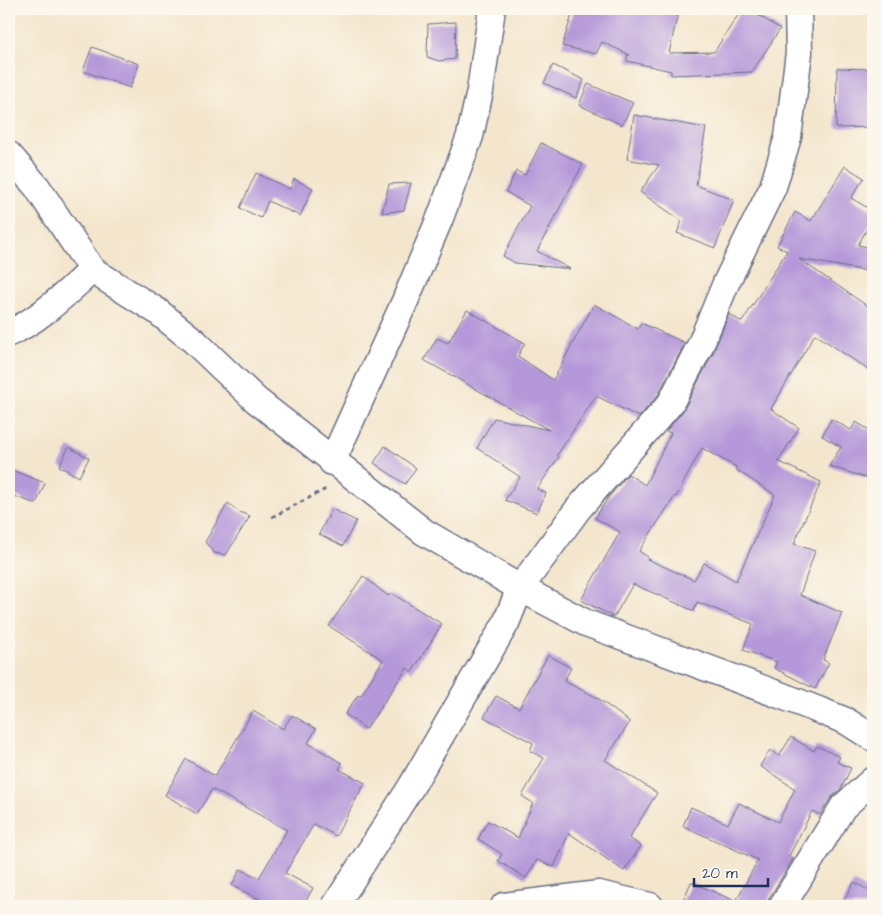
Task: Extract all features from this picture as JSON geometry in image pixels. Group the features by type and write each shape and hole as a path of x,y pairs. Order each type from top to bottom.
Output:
{"street":[{"path":"342,470 405,301 440,218 470,136 480,91 492,9"},
{"path":"335,906 410,787 506,623 520,588 578,509 670,404 700,346 726,283 773,187 788,137 798,53 798,9"},
{"path":"9,156 37,187 92,270 157,311 194,341 256,400 342,470 424,532 586,624 846,721 873,738"},
{"path":"9,333 23,327 38,316 92,270"},
{"path":"782,906 843,807 873,780"},
{"path":"504,906 599,894 650,906"}],"path":[{"path":"272,517 342,470"}],"building":[{"path":"574,9 656,11 657,9 679,9 669,53 714,52 742,9 749,9 780,29 752,72 671,75 671,71 627,61 627,55 630,55 602,42 596,54 562,46"},
{"path":"456,22 455,59 439,61 427,57 428,24"},
{"path":"92,47 139,64 130,88 83,71"},
{"path":"553,65 584,80 576,98 544,83"},
{"path":"837,68 873,69 873,127 836,128"},
{"path":"588,84 633,103 622,125 579,105"},
{"path":"634,115 706,128 696,185 734,200 715,248 677,233 682,221 640,192 659,165 627,159"},
{"path":"541,143 583,164 537,251 570,269 515,263 503,256 530,206 506,192 516,171 525,175"},
{"path":"845,166 864,178 851,198 873,211 873,218 858,245 873,248 873,272 799,259 873,310 873,373 815,334 771,409 799,428 778,461 821,482 794,544 815,551 800,595 842,613 823,660 829,663 815,689 774,668 777,662 743,650 753,624 697,602 694,611 633,584 614,617 581,600 620,532 595,518 608,498 628,474 645,485 671,433 666,431 683,411 713,353 729,314 742,322 787,251 777,246 795,212 811,221","holes":["702,448 736,467 735,469 775,495 736,581 704,563 694,580 647,559 648,557 639,551 676,497"]},
{"path":"256,173 290,189 294,179 313,188 300,216 268,201 261,218 240,208"},
{"path":"411,183 404,210 382,213 389,184"},
{"path":"594,304 638,329 641,323 685,343 658,395 639,417 596,396 537,489 546,493 537,513 505,500 520,477 477,448 494,418 549,430 424,360 437,338 448,343 467,310 525,343 518,356 553,380"},
{"path":"831,419 851,430 856,422 873,432 873,480 829,466 841,447 822,436"},
{"path":"385,446 416,468 405,484 374,463"},
{"path":"69,447 89,458 79,477 59,466"},
{"path":"9,469 45,483 36,504 9,494"},
{"path":"228,503 239,512 250,516 226,555 214,553 205,542"},
{"path":"332,509 356,521 343,546 319,534"},
{"path":"363,576 388,596 391,593 442,624 412,672 407,668 366,729 345,714 358,695 360,697 383,660 329,626"},
{"path":"548,655 571,668 564,681 596,697 630,722 605,760 657,793 629,838 641,846 624,871 569,833 554,867 537,860 526,878 498,861 502,854 478,839 488,821 518,838 533,803 522,796 544,758 530,751 533,743 484,717 496,696 519,708"},
{"path":"253,711 283,729 292,715 316,729 308,743 342,763 339,769 365,783 336,836 314,824 285,873 313,888 303,906 274,906 232,886 240,869 259,878 287,830 212,789 197,814 165,795 186,759 215,776"},
{"path":"791,737 814,751 817,746 840,757 837,762 851,768 841,789 830,799 820,815 812,811 789,856 793,859 769,898 767,906 750,906 737,899 758,860 683,826 691,807 728,824 739,803 778,822 795,789 760,766 770,750 779,756"},
{"path":"691,882 747,906 695,906 683,901"},
{"path":"854,882 873,893 873,906 841,906"}]}
